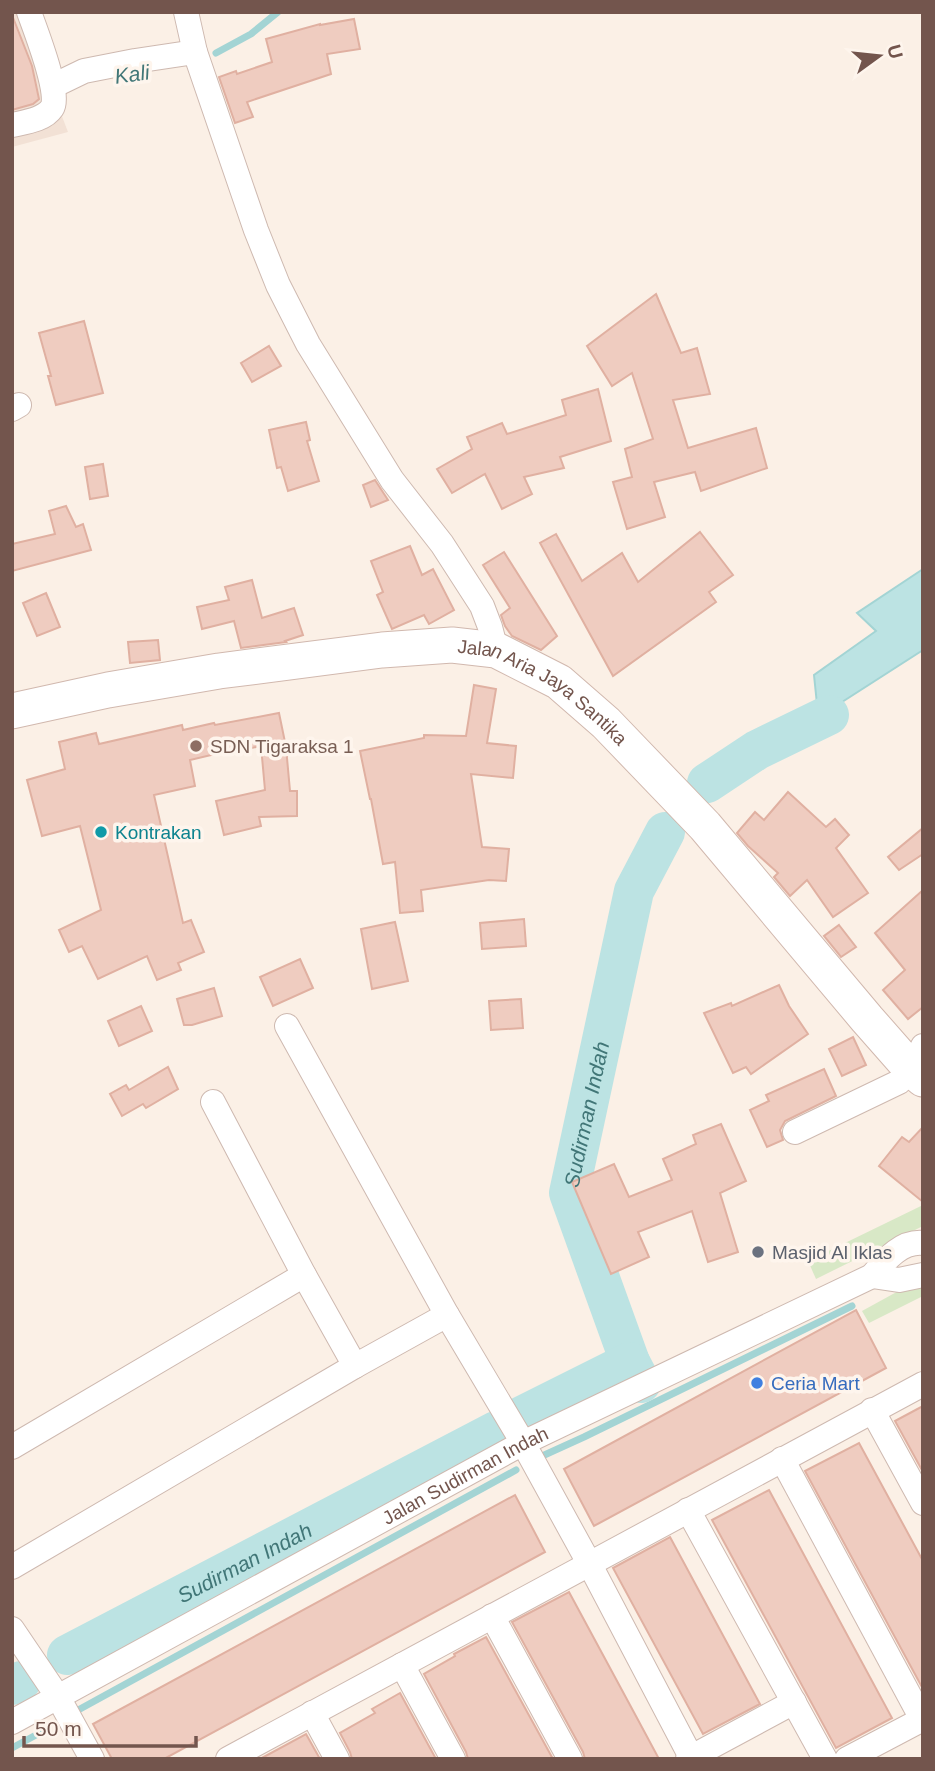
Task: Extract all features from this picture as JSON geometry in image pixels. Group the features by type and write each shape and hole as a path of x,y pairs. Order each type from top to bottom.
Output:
{"street":[{"path":"12,125 32,121 47,113 55,102 53,86 29,12"},
{"path":"186,12 195,52 256,230 278,285 308,344 392,480 442,544 482,606 496,650"},
{"path":"53,86 84,71 195,52"},
{"name":"Jalan Aria Jaya Santika","path":"12,711 108,690 219,671 382,650 452,645 496,650 559,682 606,723 705,826 919,1065"},
{"path":"288,1026 447,1315 523,1443 589,1563 689,1758 794,1702"},
{"path":"795,1132 899,1082 919,1065"},
{"path":"213,1102 355,1366"},
{"name":"Jalan Sudirman Indah","path":"12,1722 523,1443 872,1276 893,1254 913,1243 923,1243"},
{"path":"12,1447 304,1275"},
{"path":"872,1276 899,1280 923,1275"},
{"path":"12,1567 447,1315"},
{"path":"228,1759 923,1384"},
{"path":"872,1410 923,1503"},
{"path":"782,1459 922,1719 847,1759"},
{"path":"688,1510 825,1759"},
{"path":"492,1616 570,1759"},
{"path":"12,1629 58,1697 92,1759"},
{"path":"401,1665 453,1759"},
{"path":"312,1713 337,1759"}],"shaded area":[{"path":"12,12 22,12 68,132 12,147"}],"green space":[{"path":"923,1205 923,1226 816,1279 808,1261"},
{"path":"923,1281 923,1296 869,1323 862,1311 913,1283"}],"water":[{"path":"923,569 923,650 839,704 829,715 817,704 814,675 876,631 857,613"}],"building":[{"path":"12,15 32,66 39,99 33,104 12,110"},
{"path":"354,19 360,49 327,54 331,74 247,102 253,117 235,123 219,77 272,62 266,39 320,24"},
{"path":"656,294 681,353 697,348 710,394 673,400 688,448 756,428 767,468 701,491 695,472 654,482 665,517 627,529 613,482 632,477 625,449 653,439 632,373 612,386 587,346"},
{"path":"84,321 103,393 56,405 39,333"},
{"path":"269,346 281,366 252,382 241,363"},
{"path":"598,389 611,441 560,457 564,468 524,477 532,494 502,509 485,474 452,493 437,469 472,449 467,437 502,423 507,434 566,415 562,400"},
{"path":"306,422 310,440 307,441 319,481 288,491 281,467 277,468 269,430"},
{"path":"103,464 108,496 90,499 85,467"},
{"path":"375,480 388,500 371,507 363,485"},
{"path":"66,506 76,527 83,524 91,550 12,571 12,544 55,534 49,511"},
{"path":"700,532 733,575 709,592 716,602 613,676 540,543 556,534 582,581 622,553 638,582"},
{"path":"410,546 422,575 433,569 454,610 429,624 424,615 392,629 377,595 383,592 371,561"},
{"path":"504,552 557,636 541,650 512,636 505,626 501,615 510,608 483,565"},
{"path":"252,580 262,618 294,608 303,635 286,642 241,648 234,621 202,629 197,607 229,600 225,587"},
{"path":"46,593 60,627 37,636 23,603"},
{"path":"158,640 160,660 130,663 128,642"},
{"path":"474,685 496,689 487,743 516,746 513,778 471,774 482,847 509,849 506,881 489,880 421,890 423,911 400,913 395,862 383,864 360,751 424,738 424,735 466,736"},
{"path":"279,713 286,747 290,791 297,791 297,816 259,817 261,826 224,835 216,801 265,790 261,746 190,760 195,786 154,795 183,923 191,920 204,952 178,963 181,970 157,980 147,956 98,979 82,946 69,952 59,930 101,910 80,826 42,836 27,780 65,769 59,742 96,733 99,744 182,725 183,730"},
{"path":"788,792 826,827 835,819 849,835 836,848 868,893 833,917 807,880 790,896 774,877 778,873 737,833 755,812 764,820"},
{"path":"923,828 923,854 899,870 888,857"},
{"path":"923,890 923,1007 908,1019 883,990 905,970 875,933"},
{"path":"524,919 526,946 482,949 480,923"},
{"path":"395,922 408,981 372,989 361,929"},
{"path":"839,925 856,947 841,957 824,936"},
{"path":"300,959 313,988 273,1006 260,977"},
{"path":"779,985 808,1034 751,1074 746,1067 733,1073 704,1013 731,1003 732,1006"},
{"path":"214,988 222,1016 184,1025 177,999"},
{"path":"521,999 523,1028 491,1030 489,1001"},
{"path":"141,1006 152,1031 119,1046 108,1021"},
{"path":"853,1037 866,1065 842,1076 829,1049"},
{"path":"168,1067 178,1089 146,1108 143,1104 122,1116 110,1094 126,1085 129,1090"},
{"path":"824,1069 836,1096 785,1121 780,1130 783,1140 767,1147 750,1110 769,1101 766,1095"},
{"path":"721,1124 746,1181 720,1193 738,1252 708,1262 692,1211 638,1232 649,1257 611,1274 572,1182 614,1164 629,1197 672,1180 663,1159 696,1144 693,1135"},
{"path":"923,1127 923,1202 879,1166 902,1137 909,1142"},
{"path":"856,1310 886,1368 594,1526 564,1469"},
{"path":"923,1406 923,1472 895,1421"},
{"path":"859,1443 923,1561 923,1689 805,1471"},
{"path":"769,1490 892,1718 836,1748 712,1520"},
{"path":"515,1495 545,1552 164,1759 112,1759 93,1724"},
{"path":"670,1537 760,1704 703,1734 613,1568"},
{"path":"569,1592 659,1759 585,1759 512,1622"},
{"path":"486,1637 553,1759 468,1759 424,1674"},
{"path":"400,1693 436,1759 352,1759 340,1733 375,1713 372,1709"},
{"path":"306,1734 320,1759 260,1759"}],"waterway":[{"path":"216,53 251,34 278,12"},
{"name":"Sudirman Indah","path":"707,783 757,750 829,715"},
{"name":"Sudirman Indah","path":"641,1383 630,1362 569,1193 634,891 665,832"},
{"path":"540,1457 852,1306"},
{"name":"Sudirman Indah","path":"522,1416 630,1362"},
{"name":"Sudirman Indah","path":"67,1655 496,1431"},
{"path":"80,1709 516,1470"},
{"name":"Sudirman Indah","path":"12,1685 21,1681"},
{"path":"12,1748 47,1729"}],"place":[{"name":"SDN Tigaraksa 1","path":"196,746"},
{"name":"Kontrakan","path":"101,832"},
{"name":"Masjid Al Iklas","path":"758,1252"},
{"name":"Ceria Mart","path":"757,1383"}],"water label":[{"name":"Kali","path":"132,74"}]}
